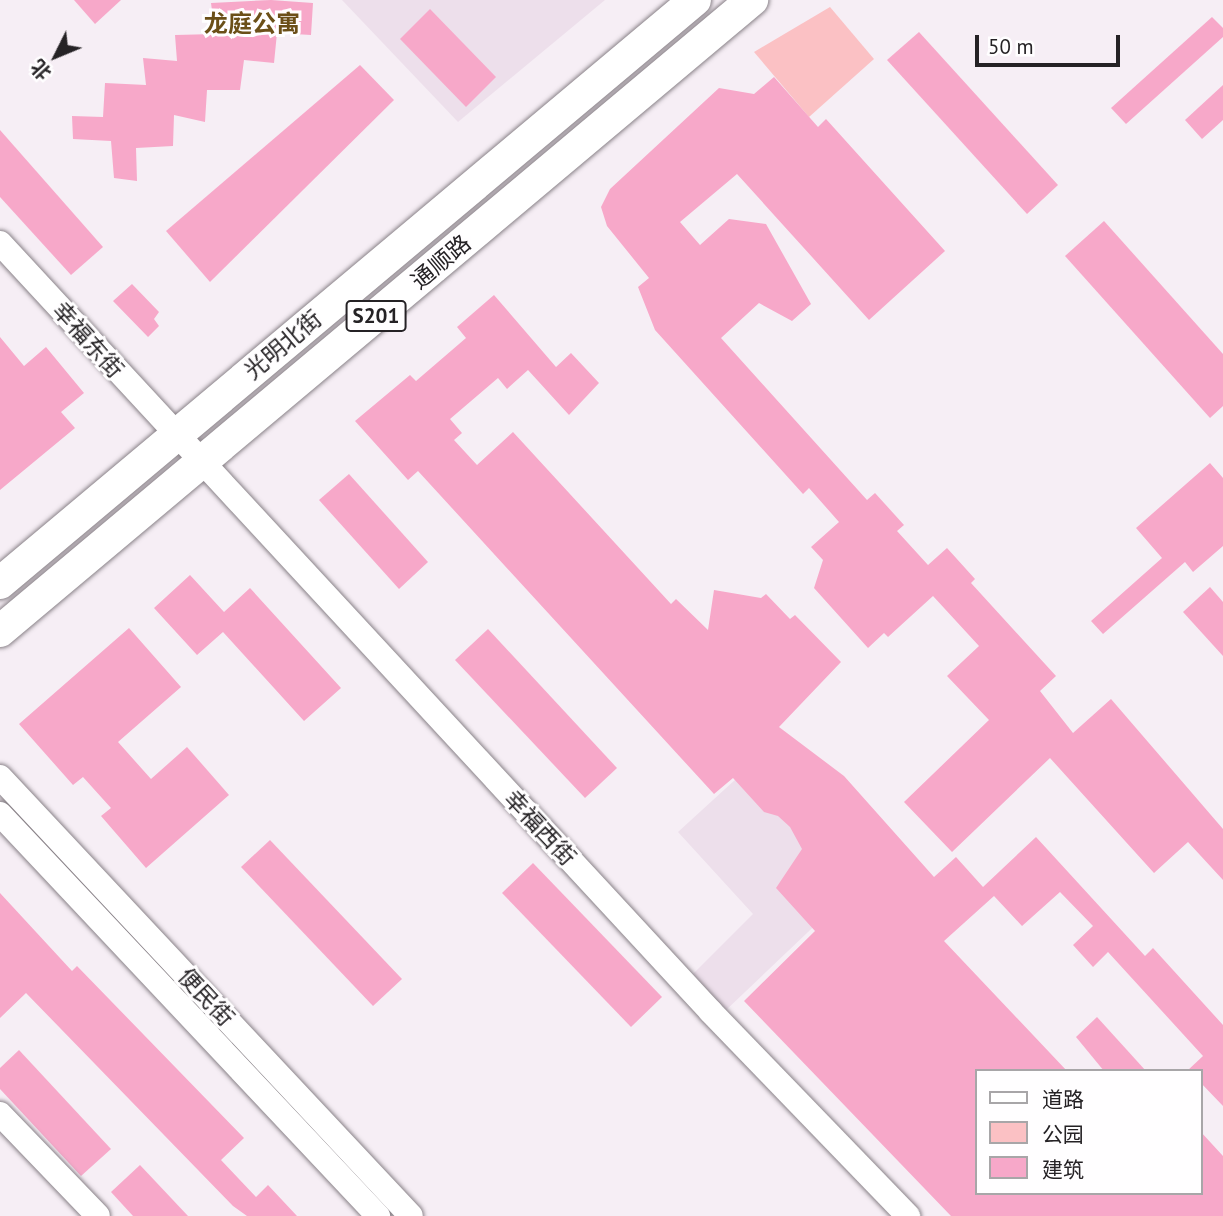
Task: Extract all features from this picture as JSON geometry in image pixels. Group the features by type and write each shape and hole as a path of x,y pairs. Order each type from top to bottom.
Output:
{"main road":[{"name":"光明北街","path":"0,583 695,0"},
{"name":"通顺路","path":"0,631 752,0"}],"street":[{"name":"幸福东街","path":"0,243 177,435"},
{"name":"幸福西街","path":"177,435 908,1216"},
{"name":"便民街","path":"0,777 411,1216"},
{"name":"便民街","path":"0,814 368,1213"},
{"path":"0,1114 98,1216"}],"shaded area":[{"path":"342,0 605,0 458,122"},
{"path":"760,757 888,856 725,1011 693,974 753,914 678,832"}],"green space":[{"path":"830,7 874,59 809,117 754,52"}],"building":[{"path":"74,0 121,0 95,24"},
{"path":"271,0 313,3 311,35 277,33 274,63 244,60 240,90 207,90 205,122 174,115 173,146 136,148 137,181 114,178 111,141 73,139 72,116 103,117 105,83 146,85 143,58 177,61 175,35 215,34 211,3"},
{"path":"430,9 496,77 466,107 400,39"},
{"path":"1212,17 1223,28 1223,37 1126,124 1111,108"},
{"path":"919,32 1058,185 1027,214 887,60"},
{"path":"360,65 394,100 210,282 166,231"},
{"path":"774,77 818,127 826,119 945,251 869,320 737,174 680,222 700,245 729,219 766,224 811,304 792,321 759,303 721,338 867,500 875,493 904,525 897,531 928,565 947,548 975,579 971,583 1056,676 1040,691 1073,733 1111,699 1223,829 1223,880 1188,842 1154,873 1050,758 952,852 904,802 989,720 947,676 979,646 933,596 888,637 884,633 868,648 814,588 823,560 811,547 839,522 809,488 803,494 655,330 638,287 649,278 607,226 601,207 610,189 719,88 754,94"},
{"path":"1223,85 1223,120 1202,139 1185,120"},
{"path":"0,130 103,247 71,275 0,197"},
{"path":"1104,221 1223,354 1223,406 1210,418 1065,256"},
{"path":"132,284 159,312 154,319 159,326 148,337 113,301"},
{"path":"494,295 556,367 571,353 599,383 569,415 528,370 507,389 498,378 450,419 462,433 454,440 477,465 513,432 671,604 676,599 708,630 714,590 761,598 766,594 790,619 795,615 841,662 779,727 844,776 934,877 956,857 983,887 1036,837 1145,956 1153,948 1223,1025 1223,1106 1202,1084 1202,1069 1189,1069 1203,1056 1108,952 1093,967 1073,945 1093,926 1060,892 1022,926 994,896 944,941 1065,1069 974,1069 974,1195 1202,1195 1202,1133 1223,1156 1223,1216 951,1216 744,1001 815,931 776,888 802,849 790,827 778,816 764,812 733,778 714,794 418,471 408,480 355,421 410,375 416,381 466,338 457,327"},
{"path":"0,337 24,366 46,347 84,393 61,412 75,428 0,490"},
{"path":"1210,463 1223,478 1223,546 1193,572 1185,562 1103,634 1091,621 1162,558 1136,528"},
{"path":"349,474 428,562 399,589 319,500"},
{"path":"190,575 224,612 250,588 341,688 304,721 223,632 197,655 154,608"},
{"path":"1210,587 1223,602 1223,656 1183,612"},
{"path":"129,628 181,687 118,742 151,779 187,747 229,795 146,868 101,816 111,808 83,777 73,785 19,724"},
{"path":"488,629 617,768 585,798 455,660"},
{"path":"270,840 402,979 373,1006 241,867"},
{"path":"533,863 662,997 631,1027 502,893"},
{"path":"0,893 72,971 77,966 244,1138 221,1160 256,1197 268,1185 297,1216 247,1216 233,1206 26,993 0,1018"},
{"path":"1097,1017 1144,1069 1102,1069 1076,1037"},
{"path":"19,1050 111,1149 81,1176 0,1089 0,1068"},
{"path":"140,1165 188,1216 133,1216 111,1192"}],"district":[{"name":"龙庭公寓","path":"252,24"}]}
